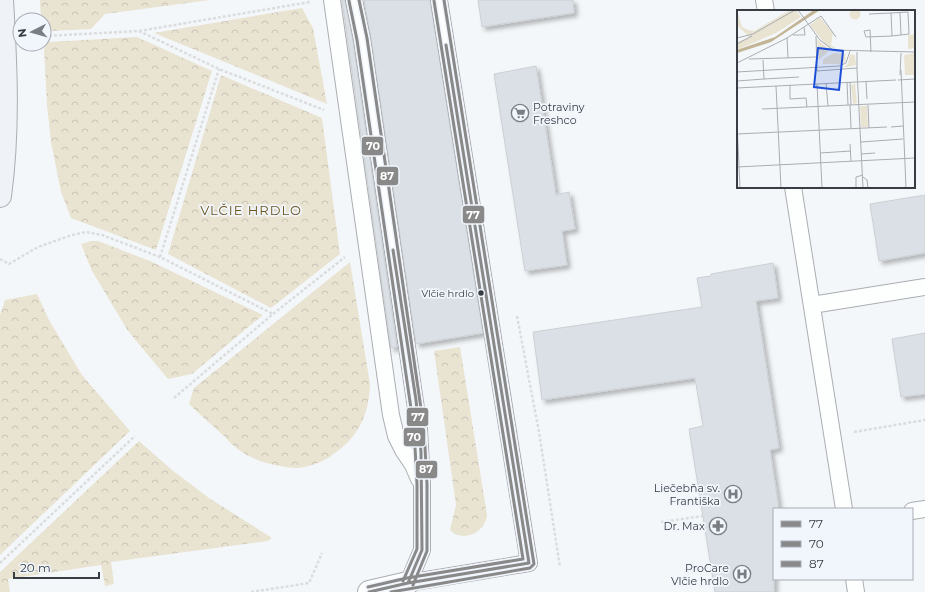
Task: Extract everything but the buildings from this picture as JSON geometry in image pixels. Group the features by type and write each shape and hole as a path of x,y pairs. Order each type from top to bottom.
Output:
{"main road":[{"path":"0,196 5,156 7,110 2,0"}],"street":[{"path":"369,592 408,588"}],"lane":[{"path":"332,0 391,415 396,436 422,484"},
{"path":"354,0 363,47 416,400 419,429 422,484 422,550 408,588"},
{"path":"408,588 529,563 439,0"},
{"path":"764,0 766,10"},
{"path":"793,188 844,508"},
{"path":"812,305 925,287"},
{"path":"913,511 925,509"},
{"path":"854,580 856,592"}],"path":[{"path":"52,36 139,31 316,1"},
{"path":"139,31 219,69 325,111"},
{"path":"160,257 219,69"},
{"path":"0,259 9,264 38,247 72,235 86,232 102,235 160,257 273,314"},
{"path":"174,398 273,314 347,256"},
{"path":"517,316 539,432 560,567"},
{"path":"832,436 925,420"},
{"path":"0,563 135,436"},
{"path":"661,522 703,516"},
{"path":"251,592 309,583 322,553"}],"green space":[{"path":"40,0 210,0 105,14 91,29 52,31 52,12 41,12"},
{"path":"302,8 313,28 327,104 154,33"},
{"path":"137,37 212,71 156,250 71,218 61,192 51,142 47,105 44,52 52,52 52,42"},
{"path":"221,75 322,118 340,254 271,308 168,254"},
{"path":"91,241 98,241 150,261 263,315 192,374 168,379 128,331 92,271 81,244"},
{"path":"350,262 370,384 367,406 360,425 355,434 340,449 319,463 310,466 297,468 285,467 266,463 249,456 235,447 189,404 194,388"},
{"path":"37,294 49,320 82,375 130,431 0,555 0,315 5,300"},
{"path":"460,347 487,515 482,527 473,534 467,536 455,534 450,530 456,505 434,351"},
{"path":"139,441 172,470 209,498 272,538 268,541 111,562 114,584 105,586 101,565 8,579 10,592 0,592 0,572"}],"transit line":[{"name":"87","path":"359,0 367,38 424,429 427,484 427,551 413,585"},
{"name":"70","path":"391,592 530,568 534,564 444,0"},
{"name":"70","path":"349,1 357,40 414,429 417,484 417,549 403,581"},
{"name":"87","path":"368,587 407,578 523,559 434,1"},
{"name":"77","path":"369,592 408,583 529,563 446,45"},
{"name":"77","path":"393,250 416,400 421,452 422,550 408,583"}],"place":[{"name":"Potraviny Freshco","path":"520,113"},
{"name":"Vlčie hrdlo","path":"481,293"},
{"name":"Liečebňa sv. Františka","path":"733,494"},
{"name":"Dr. Max","path":"718,526"},
{"name":"ProCare Vlčie hrdlo","path":"742,574"}],"district":[{"name":"VLČIE HRDLO","path":"251,210"}]}
